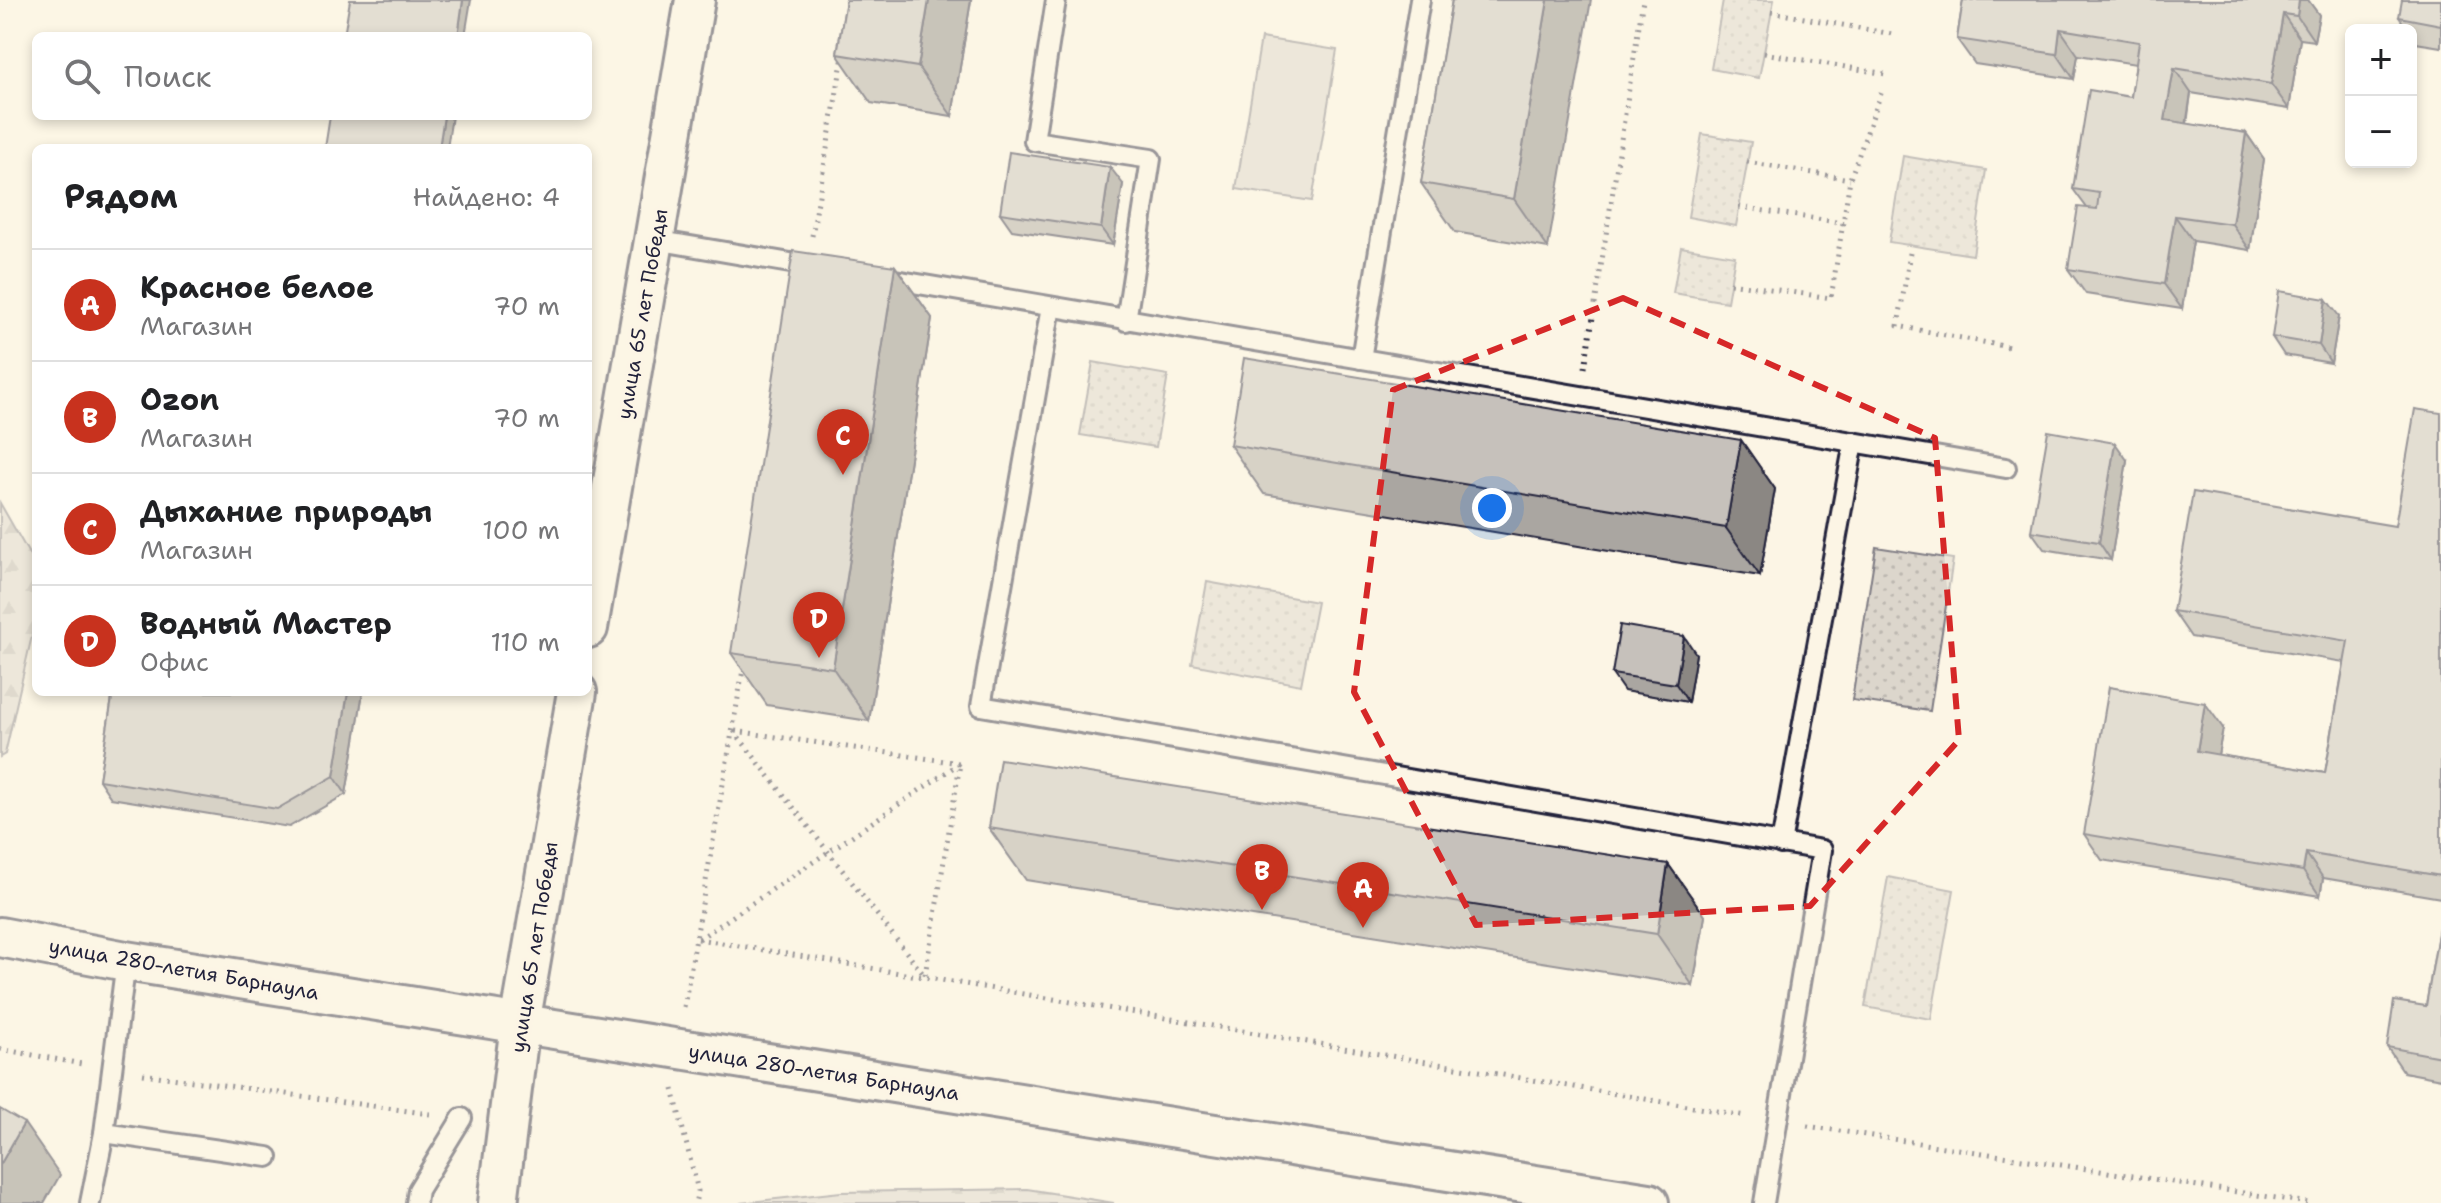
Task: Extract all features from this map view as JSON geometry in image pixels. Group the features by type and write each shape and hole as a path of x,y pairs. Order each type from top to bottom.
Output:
{"street":[{"name":"улица 65 лет Победы","path":"592,605 695,0"},
{"name":"улица 65 лет Победы","path":"498,1203 520,1024 576,696"},
{"name":"улица 280-летия Барнаула","path":"0,937 126,961 1649,1203"}],"lane":[{"path":"1056,0 1034,141 1151,159 1126,321"},
{"path":"1361,359 1420,0"},
{"path":"655,240 837,271"},
{"path":"868,276 2006,468"},
{"path":"1051,307 981,706 1822,850 1764,1203"},
{"path":"1781,844 1854,442"},
{"path":"90,1203 104,1133 126,961"},
{"path":"416,1203 418,1190 462,1118"},
{"path":"104,1133 268,1157"}],"path":[{"path":"1581,397 1643,0"},
{"path":"1771,12 1892,34"},
{"path":"806,265 844,47"},
{"path":"1764,53 1886,74"},
{"path":"1730,283 1831,298 1850,179 1883,88"},
{"path":"1747,162 1850,179"},
{"path":"1739,207 1843,223"},
{"path":"1910,253 1898,326 2009,347"},
{"path":"684,1007 746,653"},
{"path":"734,731 960,763"},
{"path":"734,731 925,976"},
{"path":"698,939 960,763"},
{"path":"925,976 960,763"},
{"path":"698,939 1778,1122 2309,1203"},
{"path":"0,1049 113,1070 462,1118"},
{"path":"672,1085 698,1191 695,1203"}],"highlighted area":[{"path":"1623,298 1935,438 1959,740 1810,906 1476,925 1354,692 1393,390"}],"green space":[{"path":"1723,0 1774,0 1759,78 1711,69"},
{"path":"1261,38 1337,50 1312,201 1236,189"},
{"path":"1702,134 1751,142 1736,226 1688,217"},
{"path":"1903,156 1986,170 1973,255 1889,242"},
{"path":"1681,247 1735,256 1727,302 1673,293"},
{"path":"1093,362 1168,375 1156,447 1080,435"},
{"path":"0,503 32,559 32,636 5,754 0,757"},
{"path":"1876,547 1953,559 1930,711 1852,700"},
{"path":"1207,582 1317,602 1301,685 1192,664"},
{"path":"1888,877 1954,890 1931,1019 1865,1007"},
{"path":"1027,1189 1114,1203 740,1203 841,1192"}],"building":[{"path":"350,0 463,0 459,32 345,32"},
{"path":"846,0 929,0 918,67 837,54"},
{"path":"1452,0 1548,0 1514,199 1421,183"},
{"path":"1963,0 2299,0 2297,16 2283,14 2271,84 2174,68 2165,120 2246,133 2232,224 2175,216 2164,284 2068,269 2078,207 2097,209 2099,193 2073,189 2089,90 2131,97 2139,42 2060,29 2057,54 1957,39"},
{"path":"2402,0 2441,0 2441,25 2399,17"},
{"path":"329,120 443,120 440,144 326,144"},
{"path":"1009,152 1110,167 1101,228 1000,213"},
{"path":"793,251 895,266 833,668 731,653"},
{"path":"2279,291 2326,299 2319,345 2272,337"},
{"path":"1244,358 1741,440 1726,528 1230,445"},
{"path":"2415,409 2441,413 2441,876 2306,853 2303,871 2084,834 2109,687 2205,703 2197,751 2325,773 2348,641 2173,611 2193,492 2395,526"},
{"path":"2048,431 2115,443 2099,542 2031,531"},
{"path":"1620,625 1684,636 1676,684 1612,674"},
{"path":"112,696 347,696 334,776 277,809 99,780"},
{"path":"1000,759 1668,864 1657,934 989,828"},
{"path":"2441,916 2441,1057 2387,1047 2394,1001 2426,1006"},
{"path":"0,1109 24,1123 0,1165"}],"place":[{"name":"Дыхание природы","path":"843,475"},
{"name":"Водный Мастер","path":"819,658"},
{"name":"Ozon","path":"1262,910"},
{"name":"Красное белое","path":"1363,928"}]}
